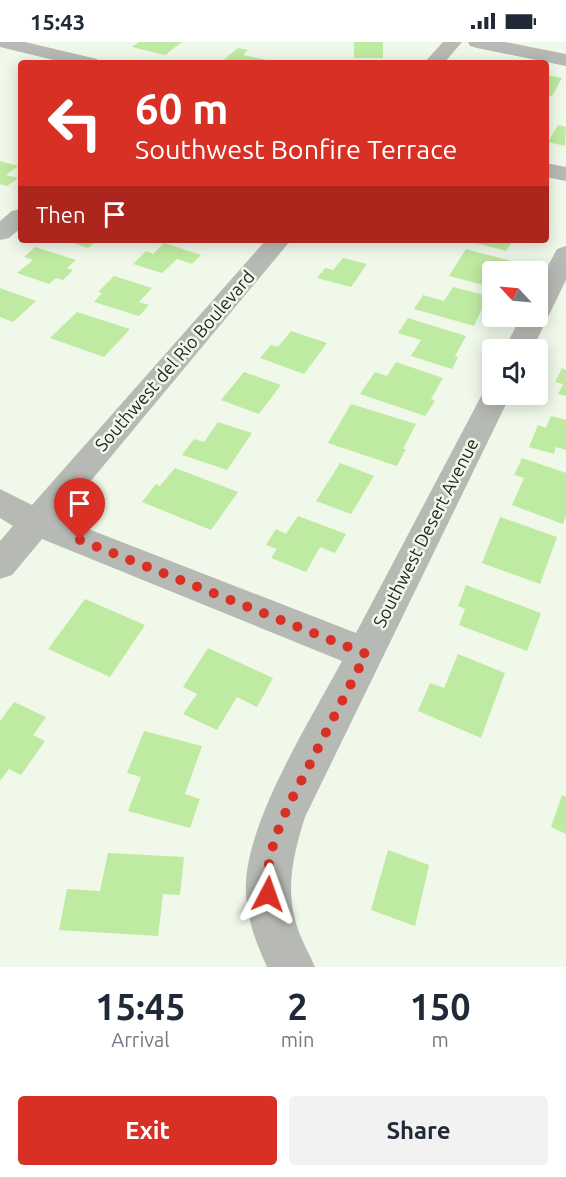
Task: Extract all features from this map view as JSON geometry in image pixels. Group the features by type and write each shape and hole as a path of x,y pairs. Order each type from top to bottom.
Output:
{"street":[{"path":"1,42 77,60"},
{"path":"437,60 453,42"},
{"path":"477,42 566,60"},
{"path":"0,63 24,48"},
{"path":"549,171 566,174"},
{"path":"0,233 18,218"},
{"name":"Southwest del Rio Boulevard","path":"0,565 276,243"},
{"path":"548,290 566,254"},
{"name":"Southwest Desert Avenue","path":"284,953 269,908 267,880 274,845 286,811 490,405"},
{"path":"0,502 36,523 366,654"}],"building":[{"path":"139,42 182,42 165,55 132,47"},
{"path":"354,42 383,42 383,58 354,58"},
{"path":"238,48 248,50 243,55 267,60 224,60"},
{"path":"549,76 562,78 552,96 549,96"},
{"path":"558,125 566,127 565,146 549,142"},
{"path":"0,161 18,166 6,175 18,178 7,186 0,184"},
{"path":"74,243 94,243 88,248"},
{"path":"164,243 201,255 192,264 177,259 162,273 133,264 146,251 153,254"},
{"path":"477,243 511,243 506,251"},
{"path":"35,247 76,260 67,268 73,270 63,280 56,278 49,284 17,273 33,260 24,257"},
{"path":"466,249 511,261 482,261 482,285 449,276"},
{"path":"343,258 367,264 351,287 317,278 325,268 333,270"},
{"path":"114,276 152,288 139,302 149,305 139,316 94,302 102,293 98,292"},
{"path":"453,287 482,294 482,309 474,326 414,309 423,295 444,301"},
{"path":"0,288 36,301 13,322 0,317"},
{"path":"77,312 130,329 104,357 50,338"},
{"path":"408,318 466,336 455,356 458,357 452,369 411,356 421,340 398,333"},
{"path":"291,331 327,343 304,374 260,358 271,345 278,347"},
{"path":"396,362 443,378 431,399 435,401 425,416 360,394 375,372 387,376"},
{"path":"562,368 566,370 566,396 558,394 563,384 555,382"},
{"path":"244,372 281,385 259,414 221,400"},
{"path":"351,404 416,424 397,466 328,443"},
{"path":"551,416 566,420 566,450 556,447 554,454 529,447 538,425 546,428"},
{"path":"218,422 252,433 227,470 182,455 194,439 204,442"},
{"path":"522,458 566,473 566,516 563,524 512,505 524,478 514,475"},
{"path":"340,463 374,476 351,514 316,501"},
{"path":"175,468 238,492 211,530 142,502 156,484 160,486"},
{"path":"298,516 346,534 335,553 320,547 306,572 271,558 277,549 266,545 276,529 286,534"},
{"path":"500,517 557,537 540,584 482,563"},
{"path":"466,585 541,613 527,651 459,625 465,609 458,606"},
{"path":"85,599 145,625 110,677 48,649"},
{"path":"208,648 273,678 257,707 237,697 217,730 183,714 197,694 183,687"},
{"path":"458,654 505,673 481,738 418,711 430,683 444,688"},
{"path":"14,702 46,717 33,735 45,741 21,775 9,769 0,781 0,721"},
{"path":"144,731 202,746 185,794 200,799 190,828 128,811 141,777 127,773"},
{"path":"562,795 566,797 566,834 551,827"},
{"path":"388,850 429,865 415,926 371,910"},
{"path":"108,853 184,857 180,895 163,894 158,936 59,930 67,889 100,891"}],"route":[{"path":"80,540 366,654 286,811 270,862 267,880 268,894"}]}
